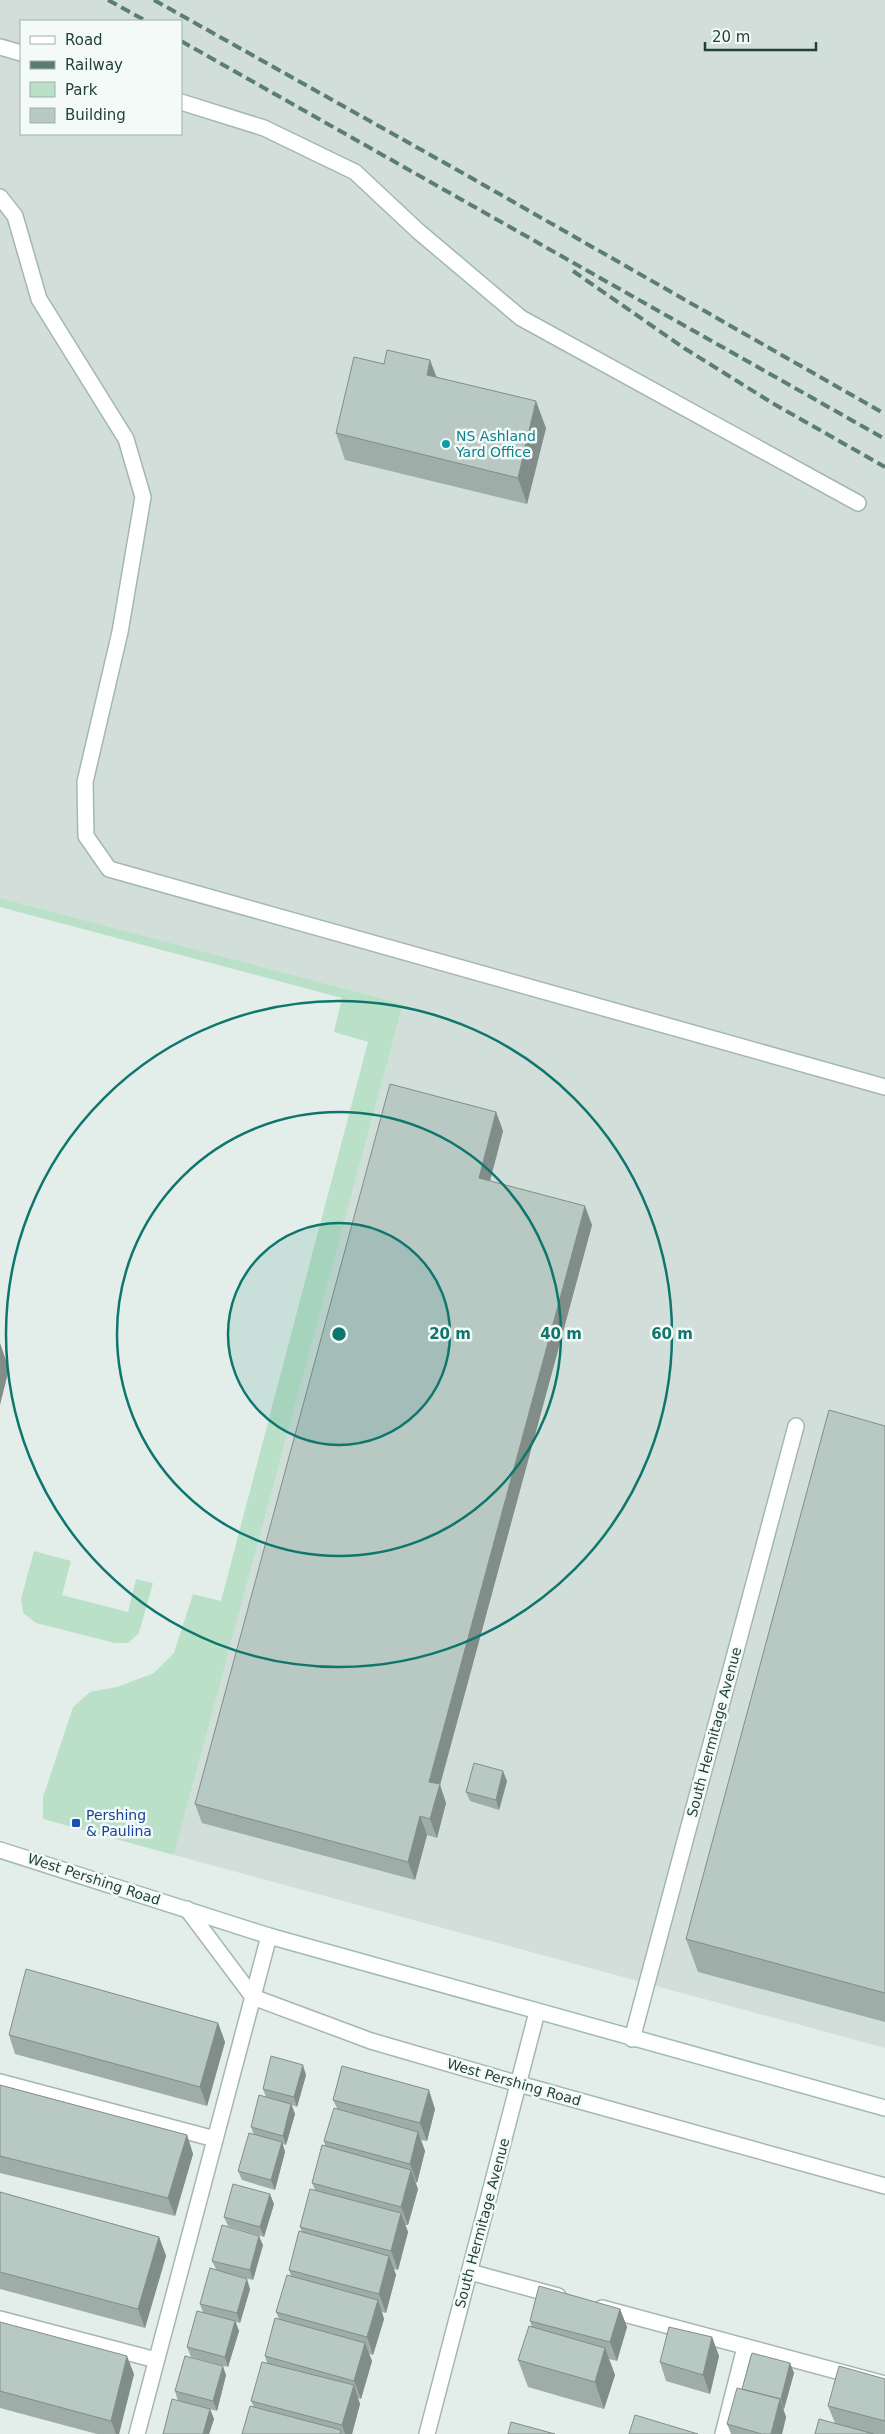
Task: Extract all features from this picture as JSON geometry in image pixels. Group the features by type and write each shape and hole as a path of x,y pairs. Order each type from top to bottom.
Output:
{"street":[{"path":"0,47 20,54"},
{"path":"182,102 264,128 355,172 430,241 521,318 858,504"},
{"path":"0,196 15,216 39,299 126,438 143,497 120,632 85,782 86,836 109,869 885,1087"},
{"name":"South Hermitage Avenue","path":"632,2039 796,1426"},
{"name":"West Pershing Road","path":"1,1854 187,1909 269,1936 632,2039 885,2108"},
{"path":"187,1909 253,1997"},
{"path":"137,2434 269,1936"},
{"name":"West Pershing Road","path":"253,1997 371,2041 885,2186"},
{"name":"South Hermitage Avenue","path":"427,2434 537,2012"},
{"path":"0,2082 215,2139"},
{"path":"470,2272 885,2384"},
{"path":"0,2319 156,2360"},
{"path":"723,2434 745,2347"}],"shaded area":[{"path":"0,0 885,0 885,2048 174,1855 403,1004 0,898"}],"green space":[{"path":"0,898 403,1004 174,1855 43,1819 43,1797 73,1707 90,1692 117,1687 154,1673 174,1653 193,1594 221,1601 368,1042 334,1032 342,998 0,907"},
{"path":"34,1551 71,1561 62,1595 128,1612 136,1579 153,1583 139,1633 128,1643 115,1643 36,1623 23,1613 21,1599"}],"building":[{"name":"NS Ashland Yard Office","path":"387,350 430,360 427,375 536,401 518,478 336,433 354,357 384,364"},
{"path":"390,1084 496,1112 479,1178 585,1206 429,1782 440,1784 430,1819 420,1816 408,1862 195,1804"},
{"path":"829,1410 885,1426 885,1993 686,1939"},
{"path":"474,1763 503,1771 496,1800 466,1792"},
{"path":"26,1969 218,2023 200,2087 9,2035"},
{"path":"271,2056 303,2065 294,2097 263,2089"},
{"path":"342,2066 429,2090 420,2123 333,2100"},
{"path":"0,2085 187,2135 168,2198 0,2156"},
{"path":"259,2095 291,2104 283,2136 251,2127"},
{"path":"334,2108 418,2132 410,2164 324,2141"},
{"path":"249,2133 282,2142 271,2180 238,2171"},
{"path":"322,2145 411,2170 401,2207 312,2183"},
{"path":"233,2184 270,2194 260,2227 224,2217"},
{"path":"310,2189 401,2213 391,2251 300,2227"},
{"path":"0,2192 159,2237 138,2309 0,2272"},
{"path":"222,2225 259,2236 250,2270 212,2261"},
{"path":"299,2231 389,2256 379,2294 289,2270"},
{"path":"210,2268 247,2279 237,2313 200,2304"},
{"path":"287,2275 378,2300 367,2337 276,2312"},
{"path":"539,2286 620,2309 610,2342 530,2321"},
{"path":"197,2311 235,2321 225,2357 187,2347"},
{"path":"275,2318 365,2343 354,2381 265,2356"},
{"path":"0,2322 127,2356 111,2421 0,2391"},
{"path":"529,2326 605,2348 595,2382 518,2360"},
{"path":"669,2327 712,2337 703,2375 660,2362"},
{"path":"752,2353 790,2363 781,2399 742,2389"},
{"path":"185,2356 223,2366 213,2401 175,2391"},
{"path":"262,2362 354,2385 342,2425 251,2401"},
{"path":"839,2366 885,2379 885,2421 828,2406"},
{"path":"737,2388 780,2399 771,2434 762,2434 727,2424"},
{"path":"172,2399 210,2409 203,2434 163,2434"},
{"path":"250,2406 341,2430 340,2434 242,2434"},
{"path":"635,2415 698,2434 629,2434"},
{"path":"819,2419 874,2434 815,2434"},
{"path":"511,2422 555,2434 508,2434"}],"railway":[{"path":"108,0 144,20"},
{"path":"154,0 468,176 885,414"},
{"path":"182,42 885,439"},
{"path":"573,271 684,348 774,404 885,467"}],"place":[{"name":"NS Ashland Yard Office","path":"446,444"},
{"name":"Pershing & Paulina","path":"76,1823"}]}
